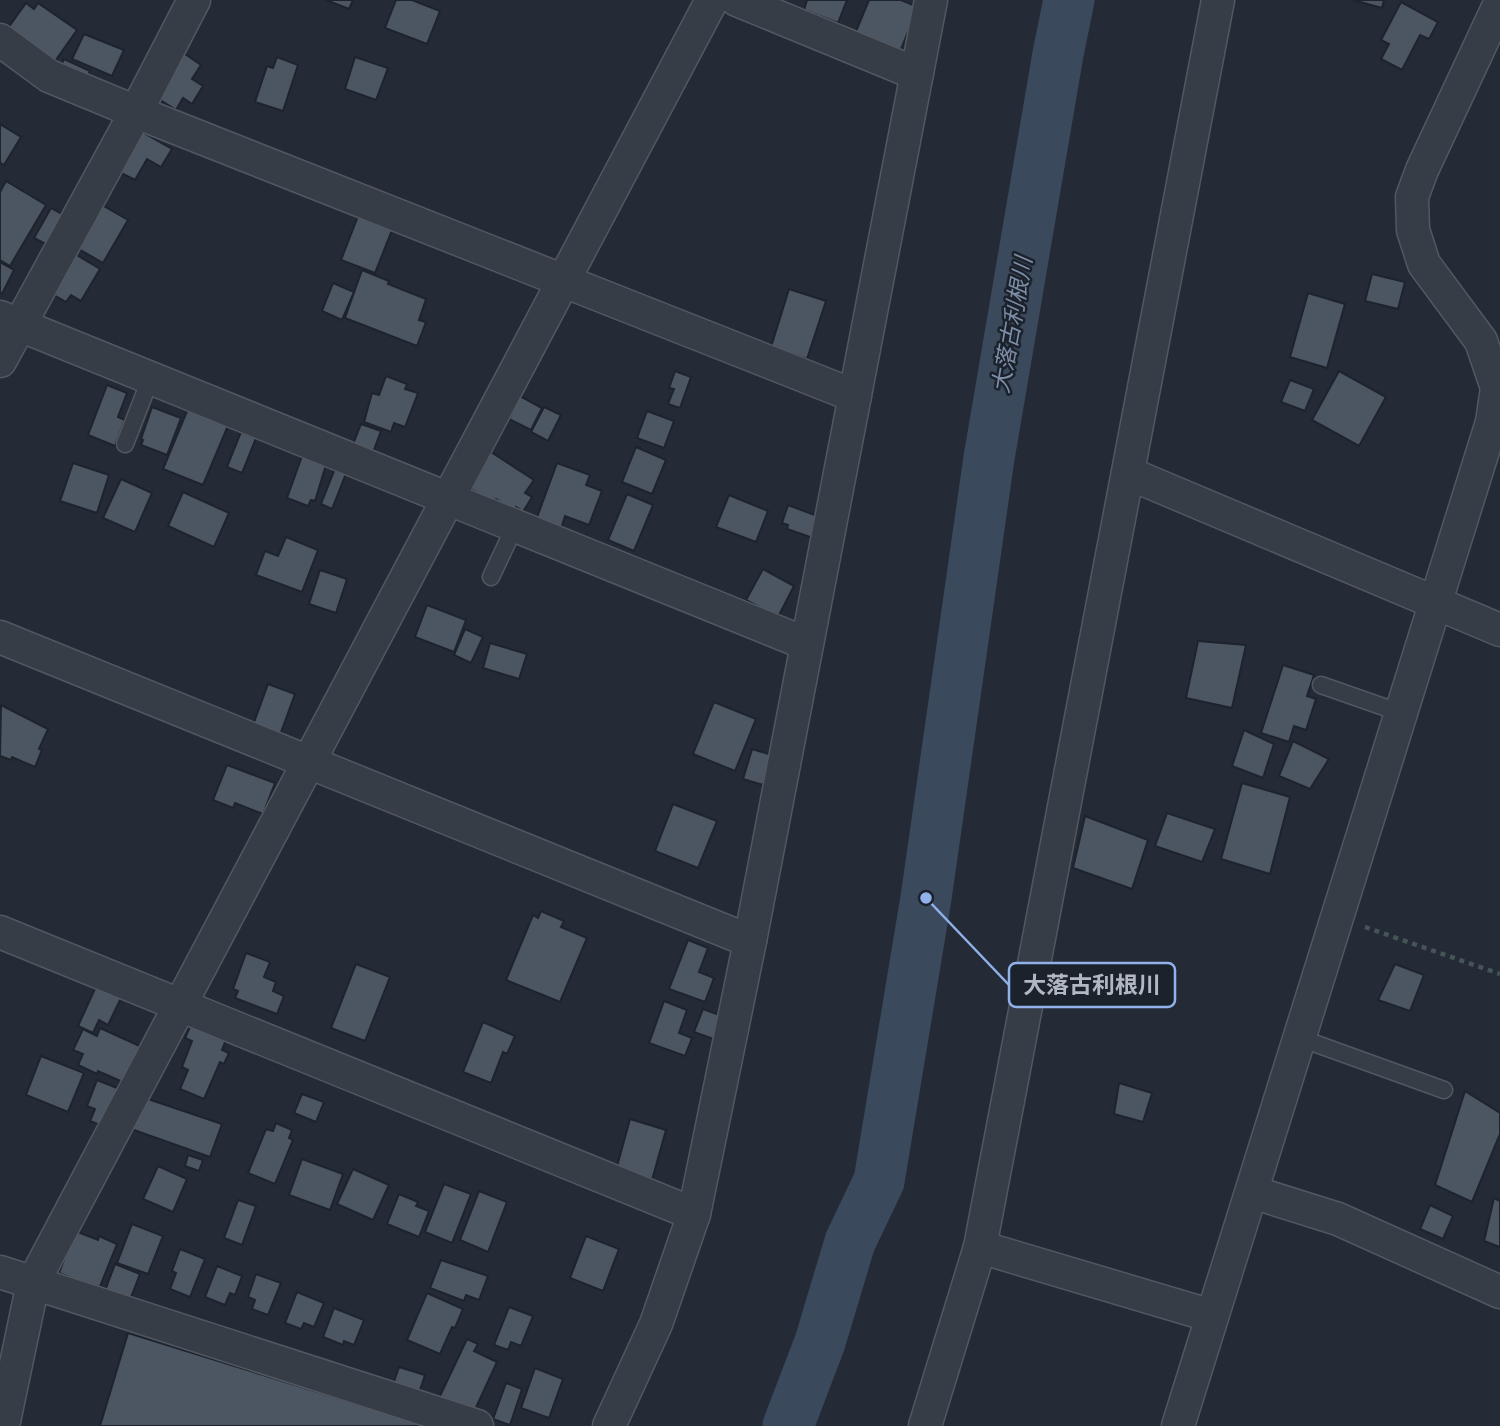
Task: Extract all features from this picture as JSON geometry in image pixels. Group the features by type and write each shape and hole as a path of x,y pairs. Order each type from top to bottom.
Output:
{"street":[{"path":"0,361 11,321 136,113 194,0"},
{"path":"3,1426 33,1283 712,0"},
{"path":"737,0 917,74"},
{"path":"609,1426 656,1324 694,1213 750,940 931,0"},
{"path":"925,1426 980,1247 1218,0"},
{"path":"1178,1426 1492,422 1497,388 1490,344 1424,264 1413,230 1412,197 1500,2"},
{"path":"0,40 49,76 136,113 855,396"},
{"path":"11,321 807,644"},
{"path":"1128,473 1500,630"},
{"path":"0,637 750,940"},
{"path":"0,932 694,1213"},
{"path":"1252,1192 1338,1220 1500,1292"},
{"path":"980,1247 1212,1316"},
{"path":"0,1272 477,1426"}],"lane":[{"path":"124,444 151,377"},
{"path":"491,577 515,526"},
{"path":"1321,685 1401,712"},
{"path":"1300,1038 1444,1090"}],"path":[{"path":"1337,917 1500,974"}],"building":[{"path":"326,0 353,0 349,9"},
{"path":"396,0 412,0 440,11 427,44 385,28"},
{"path":"807,0 847,0 838,23 804,10"},
{"path":"869,0 901,0 918,7 899,54 854,36"},
{"path":"1353,0 1384,0 1382,8"},
{"path":"1401,2 1438,22 1429,39 1420,35 1402,70 1381,59 1389,44 1381,40"},
{"path":"26,3 34,9 38,3 77,30 53,64 8,28"},
{"path":"84,34 124,50 112,76 72,59"},
{"path":"182,52 201,65 192,79 203,86 192,104 183,98 176,110 154,96"},
{"path":"277,57 298,65 283,111 255,102 267,66 273,68"},
{"path":"355,57 388,68 376,100 345,89"},
{"path":"64,59 90,71 85,83 58,71"},
{"path":"0,124 21,137 4,165 0,163"},
{"path":"142,132 172,149 161,167 147,159 135,180 119,172"},
{"path":"6,181 46,205 10,266 0,260 0,192"},
{"path":"102,205 128,220 103,263 77,248"},
{"path":"51,208 69,218 53,248 34,238"},
{"path":"360,211 394,225 375,273 341,260"},
{"path":"75,254 100,269 81,301 71,295 66,302 52,294"},
{"path":"0,262 14,270 2,294 0,293"},
{"path":"362,270 426,299 419,320 426,322 417,346 345,318"},
{"path":"1372,274 1405,282 1398,309 1365,301"},
{"path":"333,283 354,292 342,320 322,311"},
{"path":"789,289 826,301 807,359 771,347"},
{"path":"1308,293 1345,304 1327,368 1290,357"},
{"path":"675,371 691,377 680,408 668,404 674,389 669,388"},
{"path":"1339,371 1386,397 1359,446 1312,420"},
{"path":"386,376 407,384 405,389 418,393 405,427 394,423 391,432 364,422 372,393 379,395"},
{"path":"1290,380 1314,389 1305,411 1281,402"},
{"path":"107,385 127,393 118,417 125,420 115,446 88,435"},
{"path":"520,396 542,408 531,430 509,419"},
{"path":"190,404 230,421 203,485 163,469"},
{"path":"152,407 181,418 167,455 141,445"},
{"path":"544,407 561,415 548,441 531,432"},
{"path":"647,411 674,421 664,448 637,438"},
{"path":"361,424 381,431 372,455 352,447"},
{"path":"241,432 256,438 242,473 227,467"},
{"path":"636,447 666,460 652,494 622,482"},
{"path":"491,452 534,480 525,493 532,497 523,512 516,507 514,511 496,499 493,503 468,487"},
{"path":"302,456 326,465 315,501 311,500 308,506 287,498"},
{"path":"73,463 109,475 97,513 60,501"},
{"path":"557,463 590,475 586,485 602,491 589,525 565,516 561,529 536,520"},
{"path":"336,466 347,471 332,509 321,504"},
{"path":"121,479 152,493 135,532 103,518"},
{"path":"183,492 229,513 214,547 168,526"},
{"path":"627,494 653,505 634,551 608,540"},
{"path":"729,495 768,511 756,542 716,527"},
{"path":"788,505 820,517 813,538 787,529 788,525 782,523"},
{"path":"286,537 318,550 302,592 256,575 265,551 278,556"},
{"path":"763,569 794,586 778,617 746,600"},
{"path":"320,570 347,579 336,613 309,604"},
{"path":"427,605 466,620 454,652 415,637"},
{"path":"465,629 483,637 471,663 454,655"},
{"path":"1198,641 1246,645 1232,708 1186,698"},
{"path":"490,643 527,654 519,679 483,668"},
{"path":"1283,665 1314,675 1307,696 1316,699 1306,730 1294,726 1289,742 1261,733"},
{"path":"268,684 295,694 280,735 253,725"},
{"path":"714,702 756,719 735,771 693,754"},
{"path":"1,705 48,729 35,767 12,757 11,760 0,756"},
{"path":"1244,730 1274,744 1263,778 1232,766"},
{"path":"1293,741 1329,759 1310,789 1279,776"},
{"path":"752,749 772,755 763,785 743,779"},
{"path":"227,765 275,783 263,814 235,803 233,808 213,800"},
{"path":"1242,783 1290,797 1270,874 1221,859"},
{"path":"673,804 717,821 698,868 655,851"},
{"path":"1167,813 1215,829 1202,862 1155,846"},
{"path":"1085,816 1148,840 1132,889 1073,868"},
{"path":"541,911 564,921 561,927 587,938 560,1002 506,980 533,915 538,918"},
{"path":"688,940 708,948 699,972 714,978 705,1002 669,989"},
{"path":"246,953 270,962 264,977 276,982 273,991 284,996 277,1014 235,998 238,991 233,989"},
{"path":"356,964 390,977 365,1041 331,1028"},
{"path":"1395,964 1424,975 1410,1011 1378,1000"},
{"path":"98,982 129,996 127,1001 121,998 108,1025 99,1020 93,1033 78,1026"},
{"path":"664,1001 687,1010 679,1033 692,1038 685,1056 649,1043"},
{"path":"703,1009 725,1017 716,1040 694,1032"},
{"path":"192,1022 227,1037 222,1050 229,1053 224,1064 220,1062 204,1099 180,1089 188,1070 182,1067 192,1041 185,1038"},
{"path":"483,1022 515,1036 507,1054 503,1052 491,1083 463,1072"},
{"path":"100,1028 142,1047 125,1083 78,1065 83,1054 73,1050 83,1029 97,1036"},
{"path":"41,1056 84,1073 68,1112 26,1095"},
{"path":"97,1080 122,1090 107,1128 90,1121 95,1109 87,1106"},
{"path":"1119,1083 1152,1093 1143,1122 1114,1114"},
{"path":"1465,1091 1500,1113 1500,1134 1472,1202 1435,1185"},
{"path":"302,1094 324,1102 316,1122 294,1113"},
{"path":"142,1097 222,1124 210,1157 131,1129"},
{"path":"630,1119 666,1130 652,1180 616,1170"},
{"path":"276,1123 292,1130 289,1138 293,1140 275,1184 248,1173 266,1129 273,1131"},
{"path":"188,1155 203,1160 199,1171 185,1166"},
{"path":"302,1159 343,1174 330,1210 289,1195"},
{"path":"158,1166 187,1179 173,1212 143,1199"},
{"path":"353,1169 389,1185 373,1220 337,1204"},
{"path":"444,1184 471,1194 452,1243 425,1232"},
{"path":"479,1191 507,1202 488,1252 460,1240"},
{"path":"399,1194 418,1202 416,1206 429,1211 419,1237 387,1224"},
{"path":"1494,1198 1500,1201 1500,1247 1484,1241"},
{"path":"238,1200 256,1206 242,1245 224,1238"},
{"path":"1430,1205 1453,1216 1443,1239 1420,1229"},
{"path":"132,1224 163,1236 148,1274 117,1263"},
{"path":"75,1231 98,1240 99,1236 117,1244 99,1289 59,1273"},
{"path":"586,1236 619,1249 603,1291 570,1278"},
{"path":"180,1249 205,1259 190,1297 170,1289 176,1273 172,1271"},
{"path":"441,1260 488,1276 479,1300 466,1295 464,1301 430,1288"},
{"path":"115,1264 140,1274 128,1305 103,1296"},
{"path":"217,1266 242,1276 235,1295 230,1293 225,1305 205,1297"},
{"path":"256,1274 281,1283 268,1315 252,1309 255,1300 248,1297"},
{"path":"297,1292 324,1303 314,1327 304,1323 301,1329 285,1323"},
{"path":"427,1293 463,1309 440,1354 407,1340"},
{"path":"509,1307 533,1316 521,1346 511,1342 508,1350 494,1345"},
{"path":"334,1308 364,1320 354,1345 344,1341 343,1345 323,1337"},
{"path":"128,1333 427,1426 100,1426"},
{"path":"467,1339 478,1344 474,1351 497,1362 473,1414 439,1398"},
{"path":"399,1367 425,1375 417,1399 391,1390"},
{"path":"535,1368 563,1379 549,1418 521,1408"},
{"path":"506,1383 522,1389 510,1425 493,1419"}],"waterway":[{"name":"大落古利根川","path":"788,1426 820,1342 850,1242 879,1181 926,898 989,458 1069,0"}],"place":[{"name":"大落古利根川","path":"926,898"}]}
